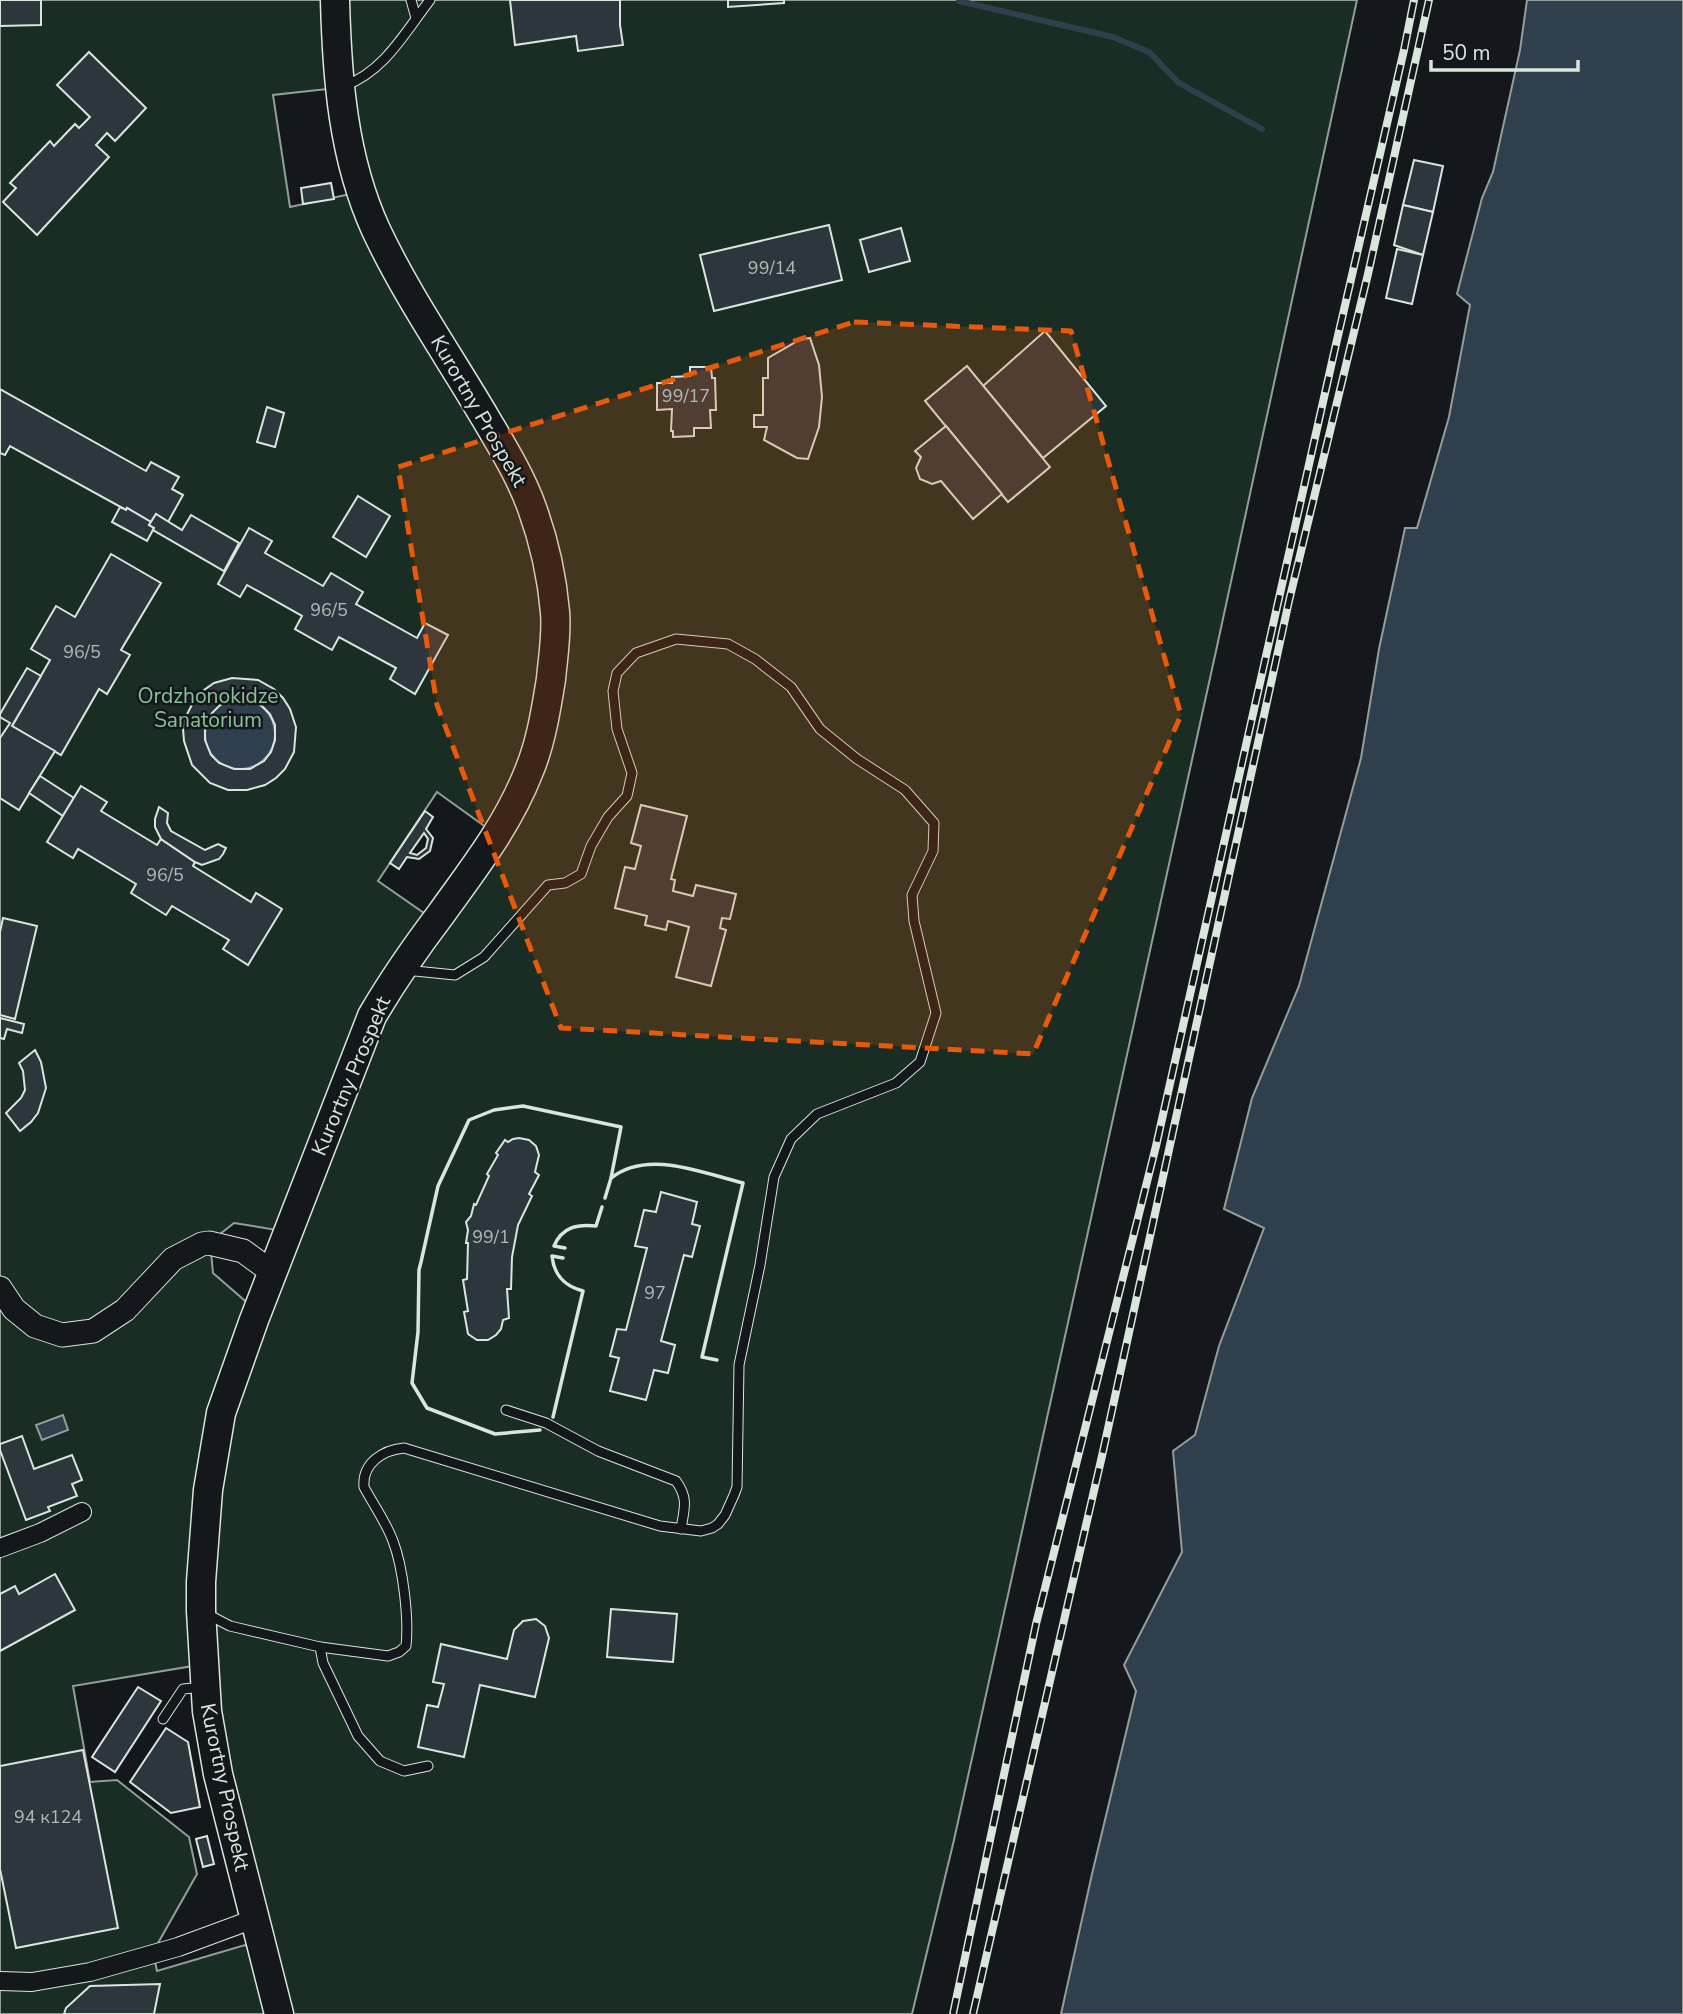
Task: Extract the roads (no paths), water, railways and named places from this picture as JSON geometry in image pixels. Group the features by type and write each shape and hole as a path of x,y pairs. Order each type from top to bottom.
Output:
{"main road":[{"name":"Kurortny Prospekt","path":"279,2014 218,1774 207,1711 201,1582 208,1490 221,1413 254,1320 372,1016 400,970 498,835 530,771 546,712 554,656 556,614 546,554 533,508 517,472 410,293 376,230 358,179 339,87 335,0"}],"street":[{"path":"0,1288 14,1309 35,1326 62,1335 93,1331 125,1310 173,1259 202,1244 209,1243 243,1251 273,1273"},
{"path":"0,1548 40,1533 82,1511"},
{"path":"0,1981 32,1982 90,1972 178,1947 254,1919"}],"lane":[{"path":"411,0 416,18"},
{"path":"339,87 372,72 430,0"},
{"path":"201,1611 230,1626 320,1647 388,1656 406,1646 406,1618 393,1541 364,1487 363,1478 367,1468 389,1449 404,1448 660,1526 701,1531 719,1524 737,1487 739,1365 760,1265 774,1177 791,1139 817,1114 896,1083 920,1062 936,1013 914,921 912,895 933,851 934,823 905,790 820,729 791,687 755,659 728,645 676,639 636,653 617,673 613,691 617,729 632,773 627,796 608,817 591,846 581,874 565,883 548,885 484,957 455,975 400,970"},
{"path":"506,1410 545,1423 598,1451 676,1481 684,1491 686,1502 681,1529"},
{"path":"320,1647 323,1663 358,1737 380,1761 404,1771 428,1766"},
{"path":"163,1719 183,1689 205,1686"}],"water":[{"path":"1527,0 1683,0 1683,2014 1061,2014 1136,1691 1124,1665 1182,1552 1173,1451 1195,1435 1219,1346 1264,1228 1224,1209 1252,1098 1299,986 1361,758 1379,649 1405,528 1417,528 1449,417 1470,305 1457,294 1482,198 1493,172 1520,50"},
{"path":"247,699 260,705 269,714 273,720 273,748 265,759 254,767 233,769 215,759 207,748 205,727 215,709 226,701"},
{"path":"63,1415 68,1430 42,1440 36,1425"}],"waterway":[{"path":"959,1 1113,37 1149,52 1179,83 1262,129"}],"railway":[{"path":"953,2014 1036,1624 1156,1146 1414,0"},
{"path":"973,2014 1102,1456 1289,601 1368,274 1429,0"}],"park label":[{"name":"Ordzhonokidze Sanatorium","path":"208,708"}]}
